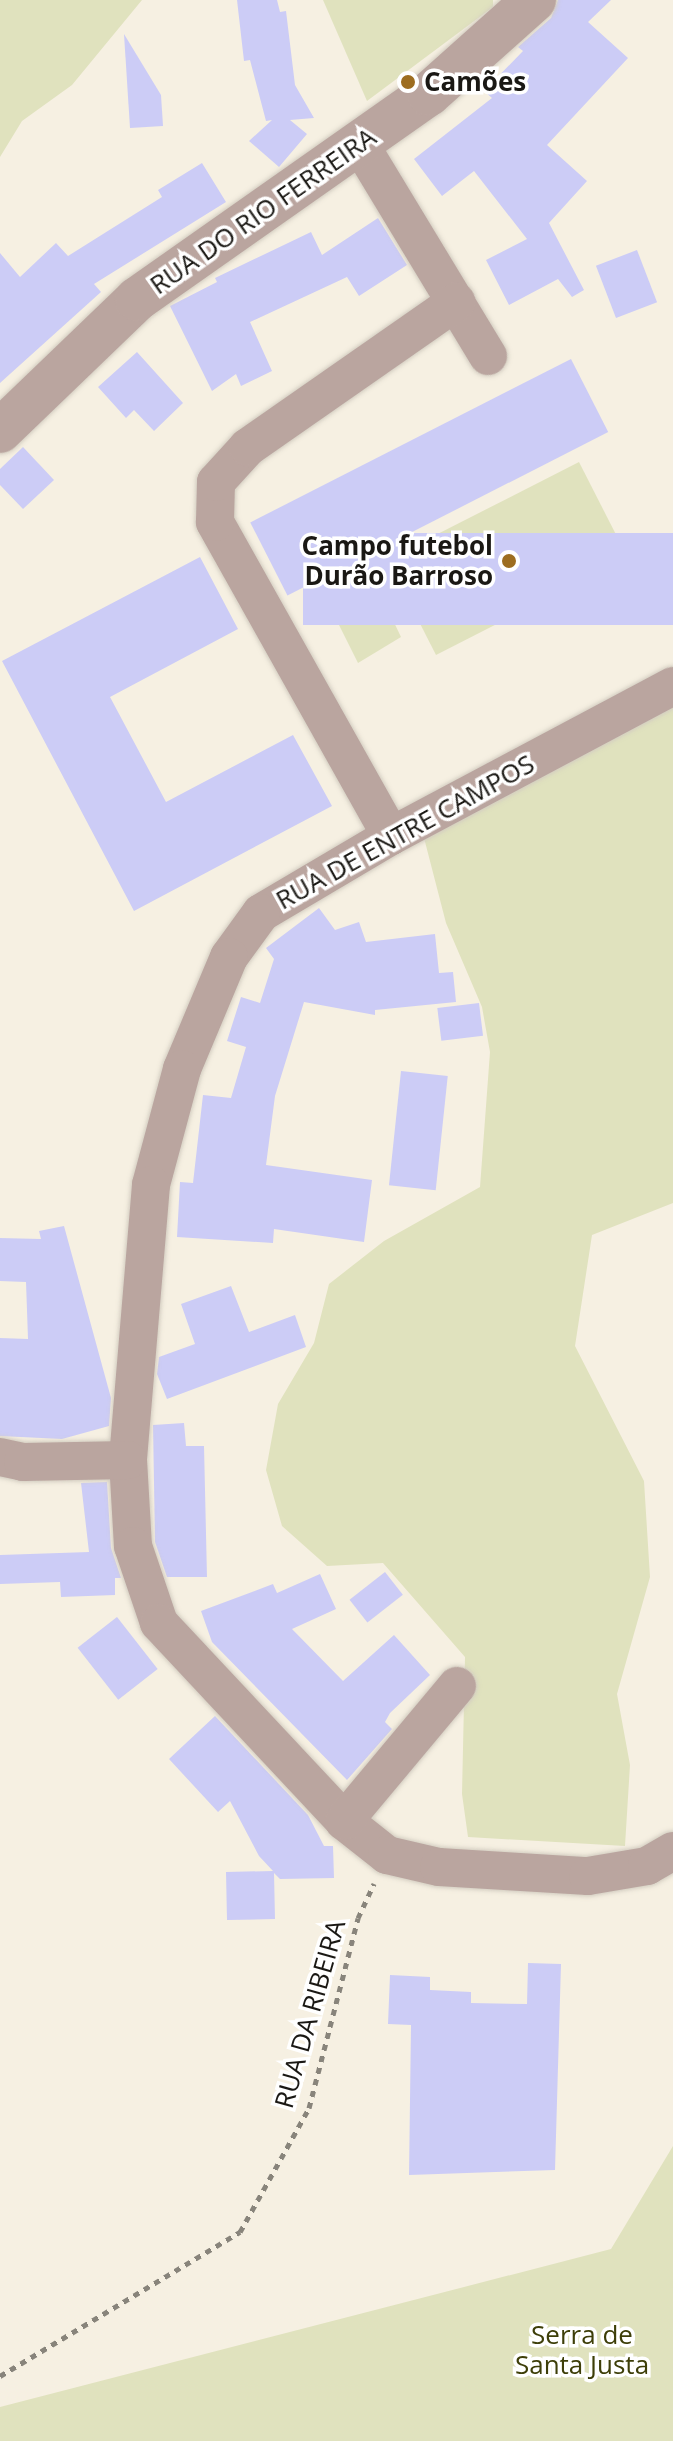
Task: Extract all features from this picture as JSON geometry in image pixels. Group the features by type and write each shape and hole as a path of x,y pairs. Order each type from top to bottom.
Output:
{"street":[{"name":"RUA DO RIO FERREIRA","path":"0,431 137,299 429,94 534,0"},
{"path":"359,143 488,356"},
{"path":"391,836 215,522 216,482 248,447 456,302"},
{"name":"RUA DE ENTRE CAMPOS","path":"387,1855 344,1821 159,1623 133,1546 128,1460 151,1185 182,1069 223,971 261,913 391,836 673,686"},
{"path":"0,1457 23,1462 128,1460"},
{"path":"344,1821 457,1686"},
{"path":"387,1855 439,1867 588,1876 647,1866 673,1851"}],"path":[{"name":"RUA DA RIBEIRA","path":"0,2376 240,2232 309,2108 358,1918 387,1855"}],"green space":[{"path":"0,0 142,0 72,85 22,121 0,157"},
{"path":"323,0 493,0 493,7 367,101"},
{"name":"Campo futebol Durão Barroso","path":"579,462 628,557 436,655 387,560"},
{"path":"378,589 401,637 358,663 334,615"},
{"path":"673,706 673,1203 592,1235 575,1346 644,1481 650,1577 617,1694 630,1765 625,1846 468,1837 462,1794 465,1657 383,1563 327,1566 282,1526 266,1470 278,1404 314,1343 329,1284 384,1241 480,1187 490,1052 482,1007 446,923 423,834"},
{"name":"Serra de Santa Justa","path":"673,2146 673,2441 0,2441 0,2407 611,2249"}],"building":[{"path":"237,0 277,0 280,12 286,11 295,85 314,118 290,120 307,134 279,167 249,141 272,120 266,121 250,60 244,61"},
{"path":"558,0 611,0 588,22 628,58 547,145 587,181 549,223 584,290 572,297 558,279 509,305 486,260 527,239 474,171 442,196 414,159 492,98 484,91 523,51 518,47 551,18"},
{"path":"124,34 161,95 163,126 130,128"},
{"path":"202,163 226,202 94,284 101,292 0,383 0,253 20,277 56,243 68,256 162,197 158,190"},
{"path":"378,218 407,265 359,296 347,277 250,322 272,371 241,386 236,374 212,391 170,306 217,282 215,278 311,232 322,255"},
{"path":"637,250 657,302 616,318 596,266"},
{"path":"137,352 183,403 154,431 134,410 126,418 98,387"},
{"path":"571,359 608,432 287,595 250,522"},
{"path":"23,447 54,480 23,509 0,485 0,469"},
{"path":"303,533 673,533 673,625 303,625"},
{"path":"200,557 238,629 110,697 166,802 293,735 332,806 134,911 2,661"},
{"path":"319,908 335,930 359,922 366,942 435,934 439,973 453,972 456,1002 375,1010 375,1015 304,1002 275,1096 266,1165 372,1180 364,1242 274,1229 273,1243 177,1237 180,1182 193,1183 203,1095 231,1098 246,1047 227,1041 241,997 260,1003 274,959 266,948"},
{"path":"479,1003 483,1036 441,1041 437,1008"},
{"path":"401,1071 448,1076 436,1190 389,1185"},
{"path":"64,1226 111,1398 109,1426 62,1439 0,1436 0,1338 28,1339 26,1282 0,1281 0,1238 41,1239 39,1231"},
{"path":"231,1286 249,1332 295,1315 306,1347 167,1399 157,1374 159,1357 195,1344 181,1304"},
{"path":"184,1423 186,1446 204,1446 207,1577 167,1577 155,1542 153,1425"},
{"path":"107,1482 111,1548 121,1578 115,1578 115,1595 61,1597 60,1582 0,1584 0,1555 89,1552 81,1483"},
{"path":"385,1572 403,1595 367,1623 350,1600"},
{"path":"320,1574 336,1609 292,1629 343,1681 394,1635 430,1675 390,1713 385,1722 392,1729 347,1780 212,1642 201,1611 273,1584 277,1593"},
{"path":"117,1617 158,1669 118,1700 78,1648"},
{"path":"215,1716 308,1815 324,1846 333,1846 334,1878 280,1879 274,1873 275,1919 227,1920 226,1872 273,1871 259,1856 230,1801 218,1812 169,1759"},
{"path":"528,1963 561,1964 555,2170 409,2175 411,2025 388,2024 390,1975 430,1977 430,1990 471,1992 471,2003 527,2004"}],"place":[{"name":"Camões","path":"408,82"},
{"name":"Campo futebol Durão Barroso","path":"509,561"}]}
